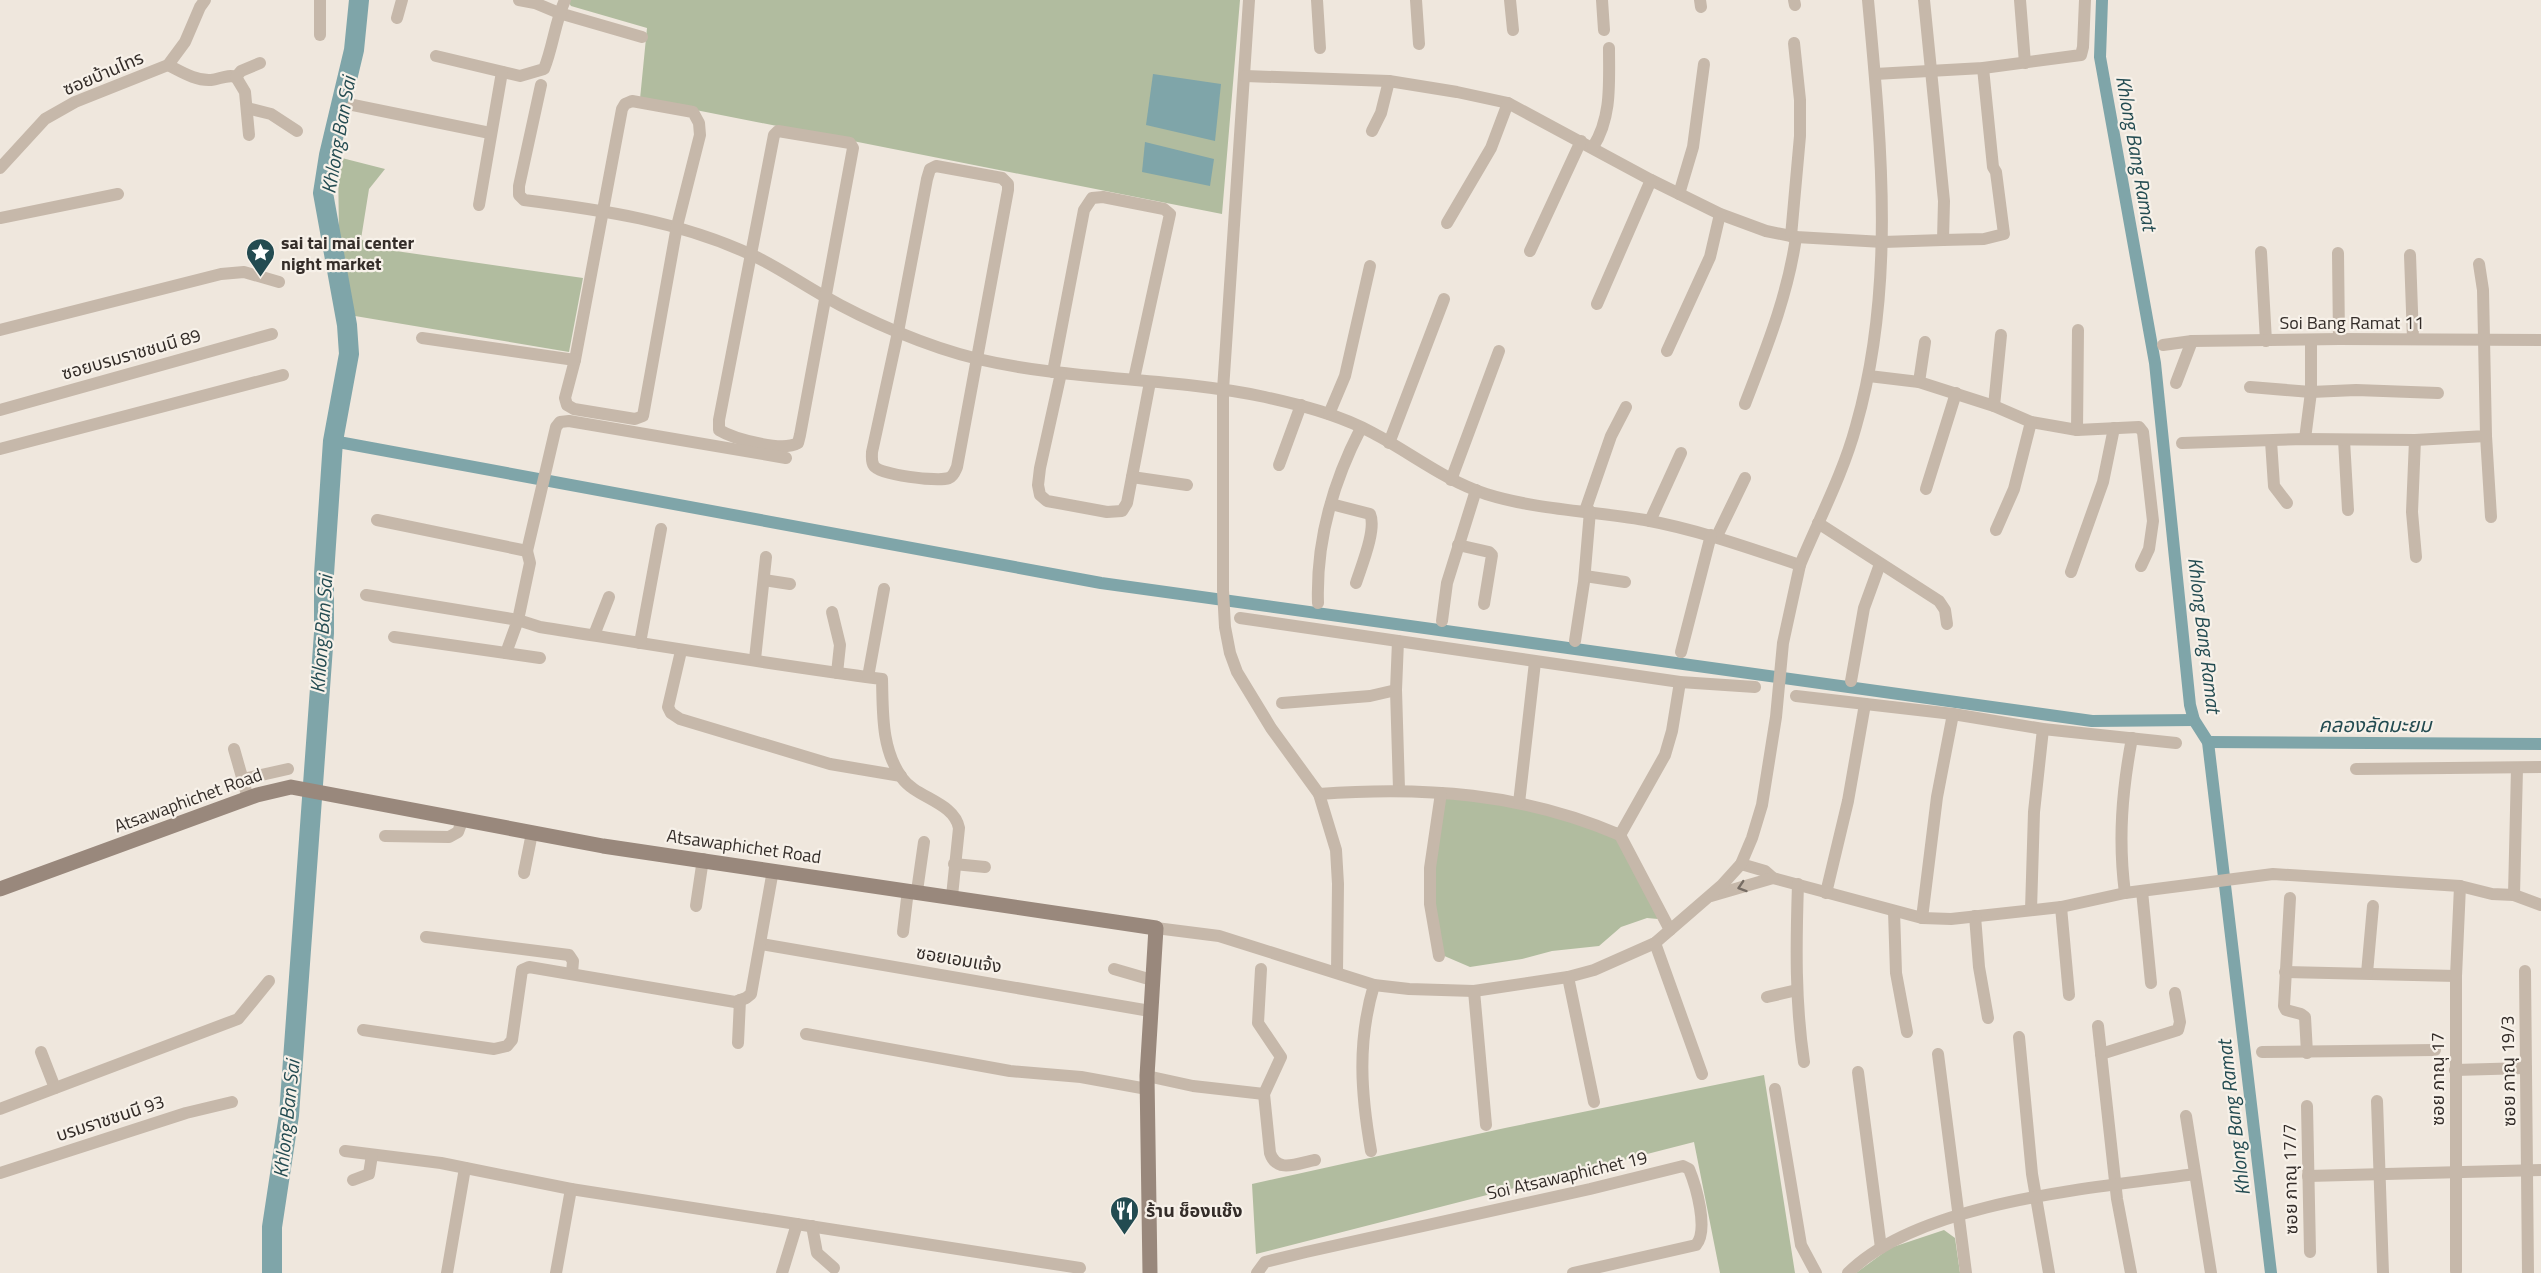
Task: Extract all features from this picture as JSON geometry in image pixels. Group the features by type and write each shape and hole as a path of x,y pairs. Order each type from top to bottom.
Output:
{"street":[{"name":"ซอยบ้านไทร","path":"0,168 45,119 75,102 168,66 185,42 191,24 205,0"},
{"path":"320,0 320,35"},
{"path":"397,18 402,0"},
{"path":"519,0 536,1 642,37"},
{"path":"552,7 565,0"},
{"path":"1250,0 1233,218 1223,390 1225,627 1230,653 1237,672 1271,728 1319,794 1336,850 1337,972"},
{"path":"1317,0 1320,48"},
{"path":"1416,0 1419,44"},
{"path":"1510,0 1513,30"},
{"path":"1602,0 1604,30"},
{"path":"1150,1273 1147,1082 1156,928 1201,933 1237,941 1374,985 1409,989 1474,991 1568,977 1594,970 1655,943 1710,896 1741,864 1762,805 1776,717 1783,642 1800,565 1856,427 1869,376 1877,322 1883,242 1875,75 1868,0"},
{"path":"1924,0 1944,201 1943,240"},
{"path":"2020,0 2025,63"},
{"path":"1875,75 1983,68 2080,56 2083,47 2085,0"},
{"path":"436,56 520,76 544,69 549,56 552,7"},
{"path":"1745,404 1791,275 1800,136 1800,100 1794,43"},
{"path":"1593,147 1601,135 1610,101 1609,48"},
{"path":"236,77 241,70 260,63"},
{"path":"1679,194 1693,147 1704,64"},
{"path":"168,66 194,78 211,80 232,75 236,77 245,92 249,135"},
{"path":"1245,76 1389,81 1508,103 1651,180 1720,214 1766,231 1794,236 1883,242 1984,239 2004,234 1996,172 1993,167 1983,68"},
{"path":"479,205 502,72"},
{"path":"1372,131 1381,113 1389,81"},
{"path":"541,85 519,195 524,200 605,210 677,226 753,255 825,297 898,332 976,358 1057,373 1134,379 1223,390 1301,405 1361,428 1451,480 1476,490 1527,503 1650,521 1714,536 1800,565"},
{"path":"632,101 693,112 699,123 700,135 677,226 643,416 635,419 573,409 567,405 565,398 575,360 605,210 622,109 625,104 632,101"},
{"path":"1448,223 1491,148 1508,103"},
{"path":"353,105 490,133"},
{"path":"247,108 271,114 297,131"},
{"path":"778,131 783,131 850,143 853,153 798,443 792,446 738,439 719,430 719,420 753,255 774,135 778,131"},
{"path":"1530,251 1581,141"},
{"path":"936,166 1002,178 1008,184 976,358 954,475 935,480 887,473 875,468 872,463 872,452 930,169 936,166"},
{"path":"1597,304 1651,180"},
{"path":"0,218 118,194"},
{"path":"1134,379 1170,214 1164,209 1103,197 1092,198 1084,210 1040,468 1038,485 1040,495 1047,501 1122,511 1132,477 1150,382"},
{"path":"1667,351 1710,257 1720,214"},
{"path":"2261,252 2266,341"},
{"path":"2338,253 2339,339"},
{"path":"2410,255 2413,339"},
{"path":"2479,264 2483,290 2486,436 2491,517"},
{"path":"1329,414 1346,376 1371,266"},
{"path":"0,330 221,274 244,272 279,282"},
{"path":"1389,443 1444,299"},
{"path":"2077,430 2078,330"},
{"name":"ซอยบรมราชชนนี 89","path":"0,410 272,334"},
{"path":"1994,406 2001,335"},
{"path":"422,338 575,360"},
{"name":"Soi Bang Ramat 11","path":"2163,345 2192,341 2339,339 2541,340"},
{"path":"2305,439 2311,392 2311,340"},
{"path":"2176,383 2192,341"},
{"path":"1919,382 1925,342"},
{"path":"1451,480 1498,351"},
{"path":"0,448 283,375"},
{"path":"1869,376 1919,382 1994,406 2031,422 2077,430 2139,428 2144,432 2153,521 2149,549 2140,566"},
{"path":"2250,387 2311,392 2356,390 2438,393"},
{"path":"1926,489 1956,393"},
{"path":"1280,465 1301,405"},
{"path":"1575,641 1585,576 1588,511 1611,436 1626,407"},
{"path":"506,653 518,620 530,563 527,551 556,427 560,422 569,421 786,458"},
{"path":"1996,530 2014,489 2031,422"},
{"path":"1318,603 1317,573 1321,540 1345,460 1361,428"},
{"path":"2071,572 2103,482 2114,428"},
{"path":"2182,443 2305,439 2415,440 2486,436"},
{"path":"2344,440 2348,510"},
{"path":"2415,440 2412,512 2416,557"},
{"path":"2271,441 2274,486 2287,503"},
{"path":"1650,521 1681,453"},
{"path":"1132,477 1187,485"},
{"path":"1681,652 1714,536 1745,478"},
{"path":"1442,621 1447,583 1476,490"},
{"path":"1331,504 1362,511 1370,514 1372,519 1356,583"},
{"path":"377,520 527,551"},
{"path":"1818,523 1939,601 1945,610 1947,624"},
{"path":"640,643 661,529"},
{"path":"1458,545 1489,552 1492,555 1484,604"},
{"path":"755,659 766,557"},
{"path":"1851,681 1863,608 1880,564"},
{"path":"1585,576 1626,582"},
{"path":"764,580 790,584"},
{"path":"868,677 884,589"},
{"path":"366,595 518,620 540,627 681,651 755,659 882,679 887,747 901,776 908,785 945,809 957,820 952,896"},
{"path":"594,635 609,597"},
{"path":"832,612 840,645 837,673"},
{"path":"1240,618 1680,682 1755,687"},
{"path":"394,637 540,658"},
{"path":"1398,641 1396,690 1399,789"},
{"path":"681,651 668,707 671,713 680,719 830,764 901,776"},
{"path":"1519,803 1535,662"},
{"path":"1620,835 1665,755 1672,731 1680,682"},
{"path":"1282,703 1370,696 1396,690"},
{"path":"1796,696 1953,714 2043,729 2176,743"},
{"path":"1826,893 1848,801 1865,704"},
{"path":"1922,918 1937,797 1953,714"},
{"path":"2031,909 2034,812 2043,729"},
{"path":"2125,893 2121,820 2123,787 2132,738"},
{"path":"234,749 248,798"},
{"path":"2356,769 2541,767"},
{"path":"243,779 288,768"},
{"path":"2514,895 2517,768"},
{"name":"Atsawaphichet Road","path":"0,889 248,798 291,787 603,846 1156,928"},
{"path":"1319,794 1399,789 1519,803 1579,818 1620,835 1671,930"},
{"path":"1439,956 1430,904 1430,868 1441,793"},
{"path":"385,836 449,837 458,832 462,821"},
{"path":"524,873 532,833"},
{"path":"903,932 924,842"},
{"path":"696,906 704,860"},
{"path":"954,864 985,867"},
{"path":"1741,864 1765,872 1773,878 1922,918 1975,916 2061,907 2125,893 2273,874 2460,886 2492,894 2514,895 2541,905"},
{"path":"363,1030 494,1049 507,1046 512,1040 522,970 530,967 541,967 735,1002 751,993 773,870"},
{"path":"1710,896 1773,878"},
{"path":"1798,884 1795,963 1804,1062"},
{"name":"ซอย ภาณุ 17","path":"2456,1272 2455,1070 2460,886"},
{"path":"2142,891 2151,983"},
{"path":"2289,898 2284,1006 2286,1010 2306,1017 2307,1053"},
{"path":"2367,973 2373,906"},
{"path":"2061,907 2069,995"},
{"path":"1894,911 1896,974 1907,1032"},
{"path":"1975,916 1979,967 1988,1018"},
{"path":"426,937 569,955 573,961 572,973"},
{"path":"1655,943 1702,1074"},
{"name":"ซอยเอมแจ้ง","path":"761,944 1150,1011"},
{"path":"1114,969 1152,980"},
{"path":"1262,969 1258,1023 1281,1057 1264,1094 1273,1162 1285,1166 1315,1160"},
{"name":"ซอย ภาณุ 19/3","path":"2525,971 2526,1068 2535,1170 2528,1273"},
{"path":"2285,972 2456,976"},
{"path":"1568,977 1594,1102"},
{"path":"0,1109 238,1019 269,981"},
{"path":"1371,1152 1364,1114 1361,1048 1366,1012 1374,985"},
{"path":"1767,998 1797,990"},
{"path":"1474,991 1486,1125"},
{"path":"2101,1054 2178,1030 2180,1022 2175,993"},
{"path":"738,1043 740,1000"},
{"path":"2098,1026 2115,1185 2131,1273"},
{"path":"806,1034 1016,1072 1264,1094"},
{"path":"2019,1037 2036,1198 2049,1273"},
{"path":"2262,1052 2435,1050"},
{"path":"41,1052 55,1088"},
{"path":"1938,1054 1966,1273"},
{"path":"2455,1070 2526,1068"},
{"path":"1858,1072 1881,1248"},
{"path":"1775,1089 1801,1245 1816,1273"},
{"path":"2377,1101 2383,1273"},
{"name":"บรมราชชนนี 93","path":"0,1173 175,1117 232,1102"},
{"name":"ซอย ภาณุ 17/7","path":"2307,1106 2310,1252"},
{"path":"2187,1116 2211,1273"},
{"path":"345,1151 465,1168 571,1189 1080,1268"},
{"path":"352,1180 369,1174 372,1155"},
{"name":"Soi Atsawaphichet 19","path":"1257,1273 1265,1262 1306,1252 1683,1166 1689,1169 1702,1220 1702,1232 1696,1245 1573,1273"},
{"path":"447,1273 465,1168"},
{"path":"2308,1176 2535,1170"},
{"path":"1848,1273 1861,1260 1894,1240 1957,1215 2036,1198 2195,1174"},
{"path":"556,1273 571,1189"},
{"path":"782,1273 797,1224"},
{"path":"812,1226 817,1253 834,1268"}],"green space":[{"path":"567,0 1240,0 1222,214 640,99 647,28 571,6"},
{"path":"338,157 385,169 369,189 361,239 375,248 583,278 569,352 355,316 339,239"},
{"path":"1443,797 1523,808 1619,828 1658,919 1647,918 1621,927 1599,946 1552,951 1522,959 1470,967 1442,955 1435,903 1435,868"},
{"path":"1764,1075 1795,1273 1720,1273 1694,1142 1256,1254 1252,1184 1505,1128"},
{"path":"1944,1230 1955,1238 1960,1273 1856,1273 1890,1248"}],"water":[{"path":"1153,74 1221,84 1215,141 1146,125"},
{"path":"1145,142 1214,159 1210,186 1142,172"}],"waterway":[{"name":"Khlong Ban Sai","path":"272,1273 272,1227 289,1115 324,633 324,574 333,441 349,354 347,325 323,193 329,155 354,50 359,0"},
{"name":"Khlong Bang Ramat","path":"2102,0 2100,57 2155,363 2190,705 2194,720 2208,742 2271,1273"},
{"path":"333,441 1101,583 2092,721 2194,720"},
{"name":"คลองลัดมะยม","path":"2208,742 2541,744"}],"place":[{"name":"sai tai mai center night market","path":"260,278"},
{"name":"ร้าน ช็องแช๊ง","path":"1125,1236"}]}
